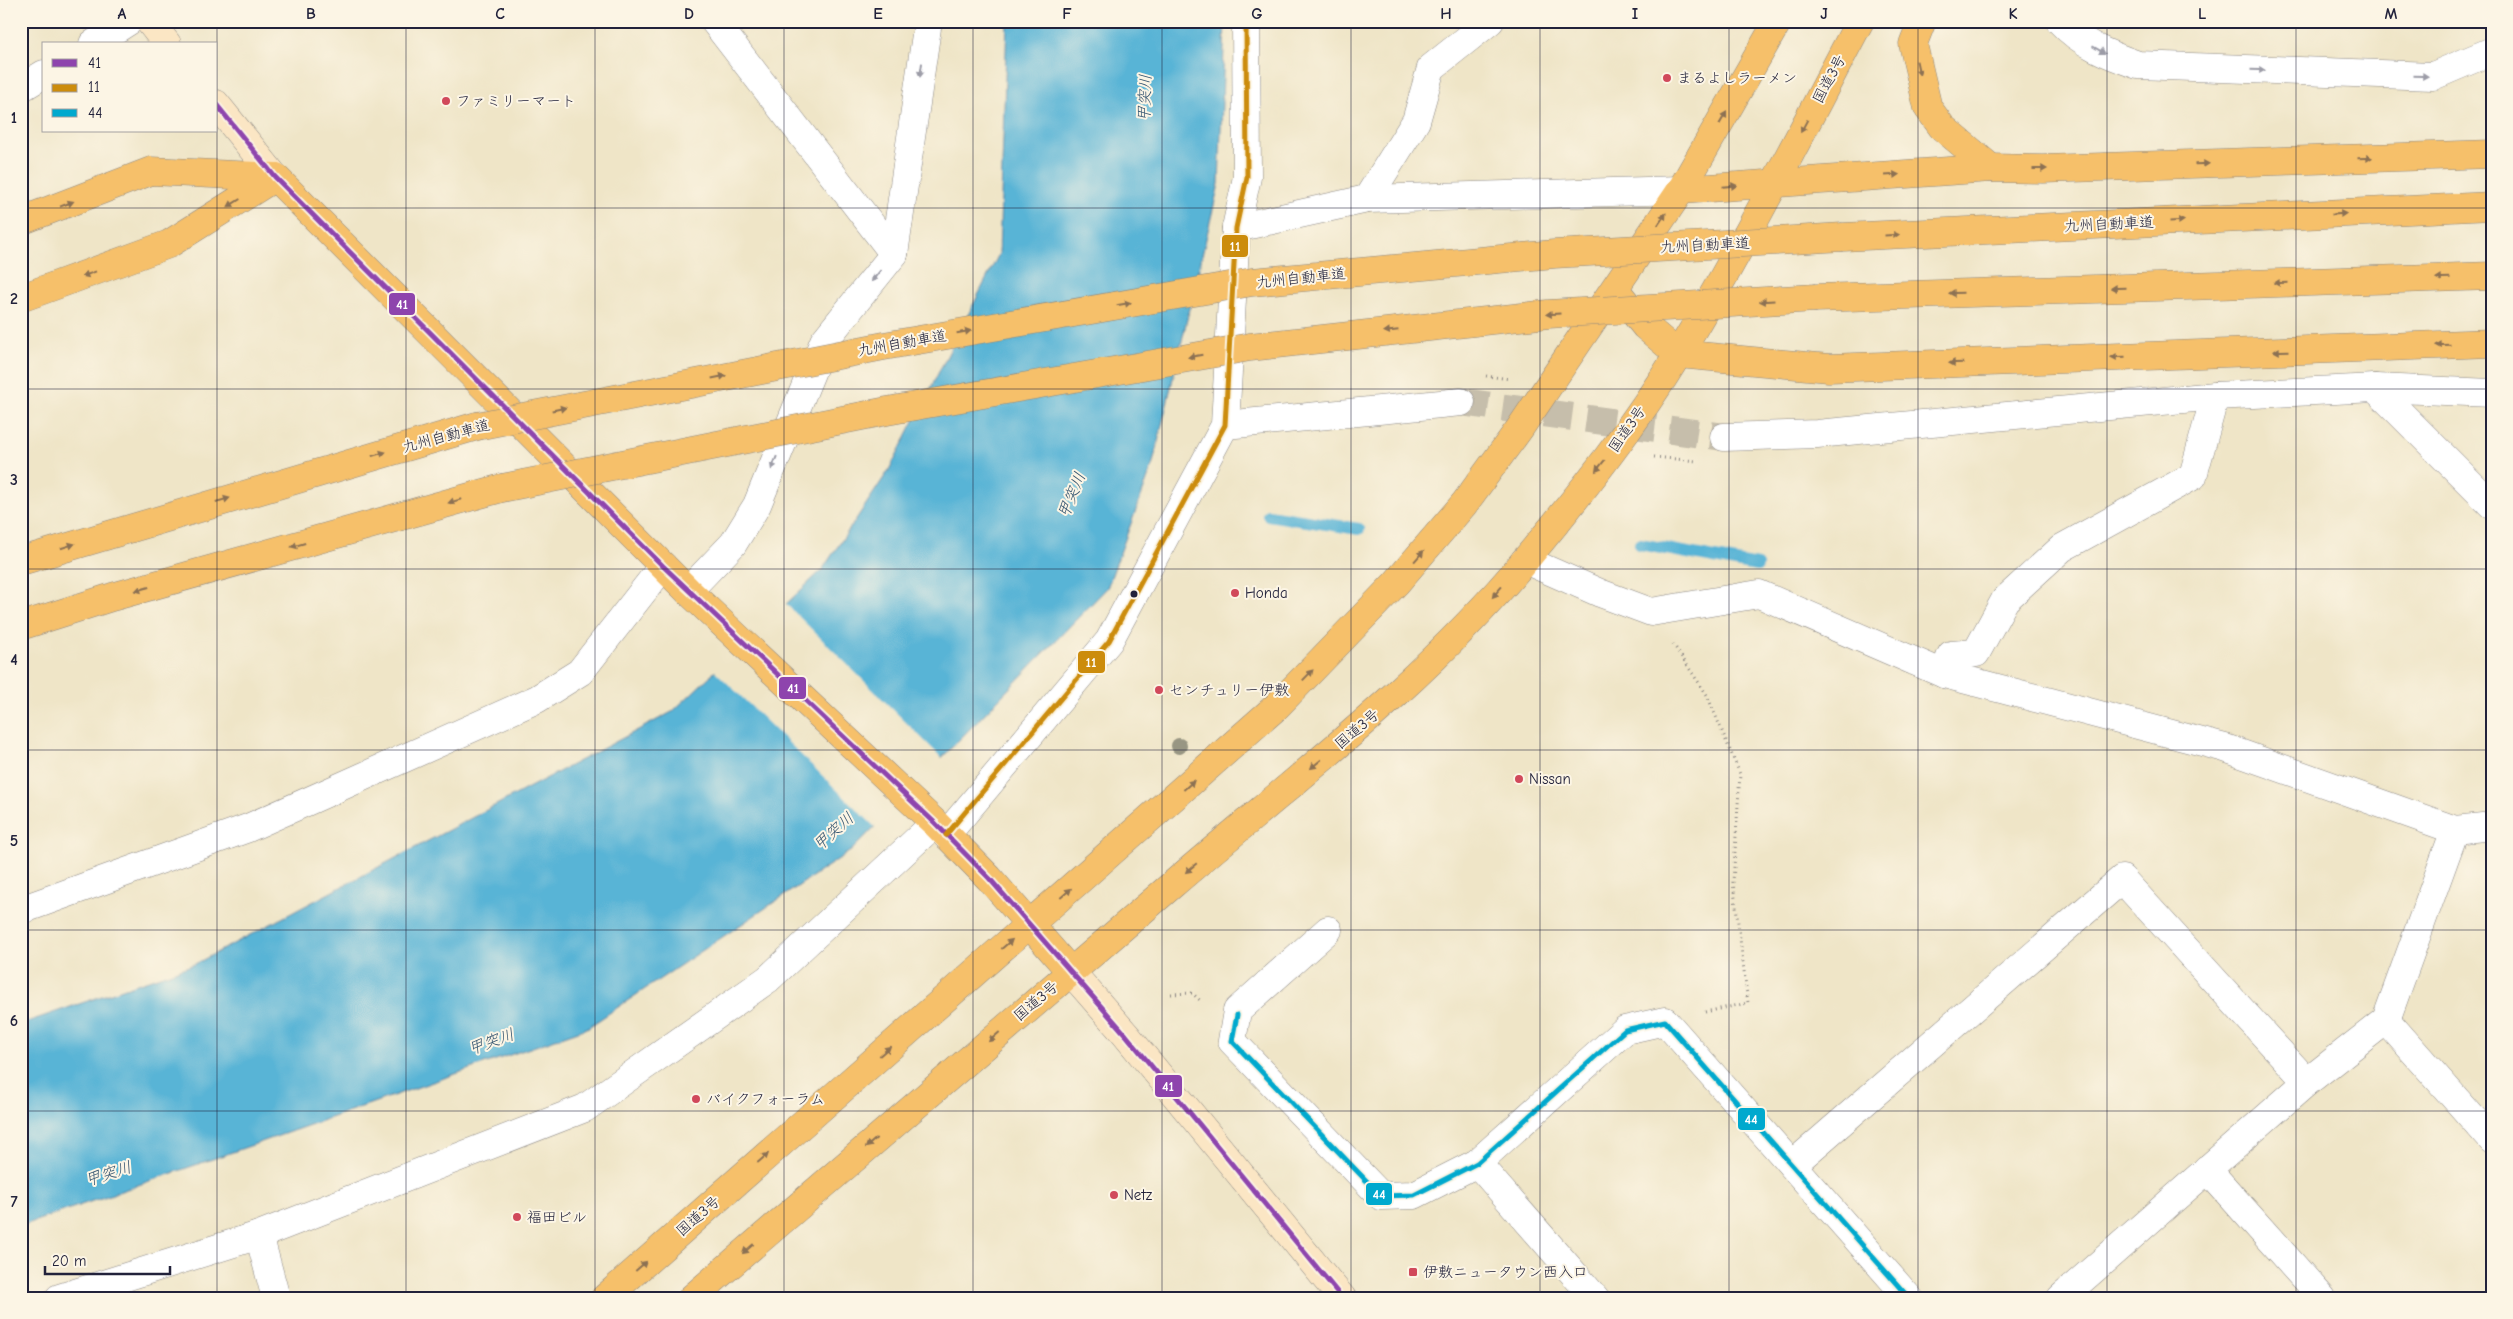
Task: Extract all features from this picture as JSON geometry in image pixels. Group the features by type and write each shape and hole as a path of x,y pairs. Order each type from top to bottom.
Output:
{"main road":[{"name":"国道3号","path":"605,1298 1283,700 1396,583 1464,504 1549,385 1681,190 1778,21"},
{"name":"国道3号","path":"692,1298 1391,700 1464,630 1525,560 1611,453 1678,354 1774,183 1860,21"},
{"path":"1922,21 1913,44 1928,108 1942,127 1991,168"},
{"path":"1681,190 1991,168 2043,169 2492,154"},
{"path":"21,221 151,171 275,177 688,591 940,829 989,878 1071,972"},
{"path":"21,298 169,244 275,177"},
{"name":"九州自動車道","path":"21,561 477,426 884,346 1252,282 1554,254 1843,237 2492,206"},
{"path":"21,626 112,597 502,488 887,411 1250,347 1548,314 1816,298 2492,276"},
{"path":"1614,288 1645,326 1678,354 1829,368 2492,343"}],"street":[{"path":"96,42 129,21"},
{"path":"149,21 165,42"},
{"path":"714,21 894,254"},
{"path":"688,591 733,544 757,505 824,341 894,254 928,21"},
{"path":"59,1298 259,1235 585,1108 768,979 940,829 1109,642 1225,425 1236,228 1247,177 1246,21"},
{"path":"1366,199 1416,121 1431,68 1490,21"},
{"path":"2060,21 2071,33 2104,54 2138,65 2433,76 2492,51"},
{"path":"21,88 42,75"},
{"path":"218,106 275,177"},
{"path":"1236,228 1366,199 1681,190"},
{"path":"1724,437 1818,434 2215,396 2375,388 2492,393"},
{"path":"2375,388 2492,505"},
{"path":"1944,674 1951,654 1976,653 2004,600 2062,548 2193,476 2215,396"},
{"path":"1225,425 1461,402"},
{"path":"1525,560 1600,593 1651,612 1760,594 1944,674 2225,748 2455,830 2492,826"},
{"path":"21,910 248,828 537,699 580,672 663,566"},
{"path":"2061,1298 2307,1082 2386,1020 2455,830"},
{"path":"1792,1165 2122,879 2307,1082"},
{"path":"1328,930 1238,1011 1232,1041 1380,1196 1414,1195 1478,1163 1625,1030 1665,1021 1909,1298"},
{"path":"1071,972 1141,1052 1342,1298"},
{"path":"2386,1020 2492,1140"},
{"path":"1478,1163 1595,1298"},
{"path":"2207,1169 2322,1298"},
{"path":"259,1235 276,1298"}],"path":[{"path":"1461,402 1471,374 1549,385"},
{"path":"1611,453 1724,464 1724,437"},
{"path":"1651,612 1707,695 1740,774 1733,882 1748,1003 1665,1021"}],"water":[{"name":"甲突川","path":"1007,21 1225,21 1219,184 1152,467 1107,588 852,850 587,1028 21,1226 21,1024 195,964 672,712 822,570 889,470 999,254"}],"pier":[{"path":"784,602 944,760 876,828 713,669"}],"waterway":[{"path":"1268,515 1359,529"},
{"path":"1640,544 1757,566"}],"tunnel":[{"path":"1461,402 1724,437"}],"transit line":[{"name":"11","path":"946,835 1109,641 1225,425 1236,228 1247,177 1246,21"},
{"name":"41","path":"218,106 275,177 663,566 935,823 989,878 1126,1035 1342,1298"},
{"name":"44","path":"1237,1015 1232,1041 1381,1196 1414,1195 1477,1163 1625,1030 1665,1021 1909,1298"}],"place":[{"name":"まるよしラーメン","path":"1667,78"},
{"name":"ファミリーマート","path":"446,101"},
{"name":"Honda","path":"1235,593"},
{"name":"センチュリー伊敷","path":"1159,690"},
{"name":"Nissan","path":"1519,779"},
{"name":"バイクフォーラム","path":"696,1099"},
{"name":"Netz","path":"1114,1195"},
{"name":"福田ビル","path":"517,1217"},
{"name":"伊敷ニュータウン西入口","path":"1413,1272"}]}
